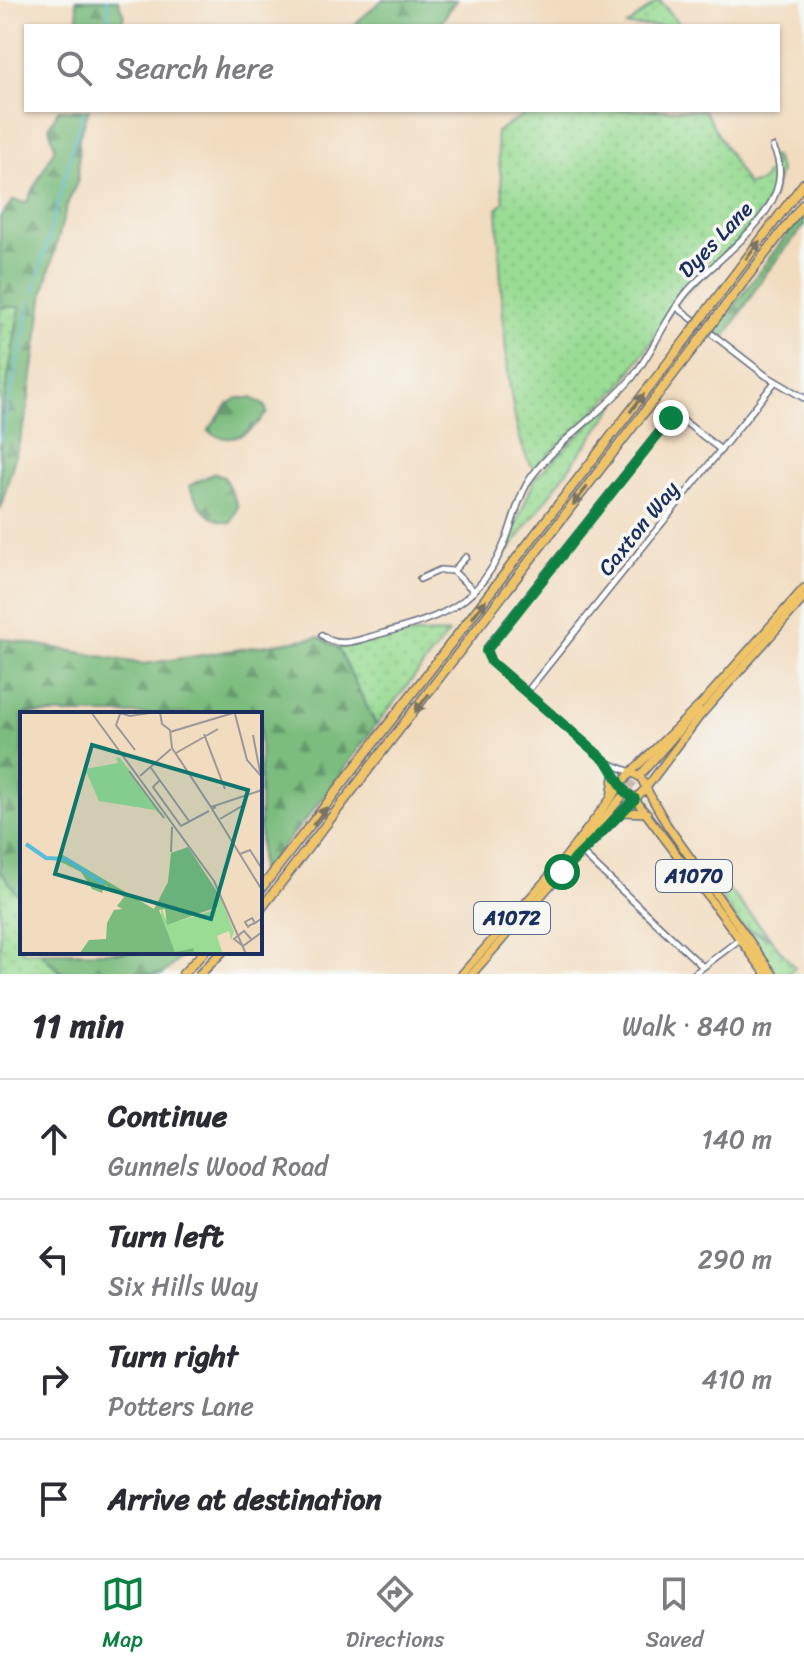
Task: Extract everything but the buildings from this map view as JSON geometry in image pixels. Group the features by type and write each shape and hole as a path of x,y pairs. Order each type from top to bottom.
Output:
{"highway":[{"path":"262,887 804,183"},
{"path":"262,907 804,203"},
{"path":"183,974 202,954"},
{"path":"200,974 220,954"}],"main road":[{"name":"A1072","path":"472,974 561,867 631,772 701,704 804,588"},
{"name":"A1072","path":"561,867 582,853 646,788 700,716 804,598"},
{"name":"A1072","path":"688,725 701,704"},
{"name":"A1072","path":"642,773 700,716"},
{"path":"631,772 641,778 646,788"},
{"path":"610,800 614,777"},
{"path":"621,787 635,799"},
{"name":"A1070","path":"646,788 667,825 773,974"},
{"name":"A1072","path":"462,974 621,798"},
{"name":"A1070","path":"635,799 766,974"},
{"path":"622,812 647,813"}],"street":[{"name":"Dyes Lane","path":"325,637 342,643 444,615 474,591 500,553 533,474 633,377 687,292 742,239 775,195 781,170 773,147"},
{"path":"677,307 775,382 804,398"},
{"name":"Caxton Way","path":"526,693 775,382"},
{"path":"631,772 608,763 526,693 486,655 489,644 668,420 681,419 721,450"},
{"path":"453,571 466,557"},
{"path":"420,579 440,570 453,571 474,591"},
{"path":"608,763 621,787"},
{"path":"582,853 702,966"},
{"path":"694,974 740,939"}],"green space":[{"path":"76,0 118,0 124,16 121,24 79,24"},
{"path":"382,0 456,0 440,24 355,24"},
{"path":"659,0 679,24 629,24"},
{"path":"57,112 88,112 79,137 78,180 67,205 44,291 26,418 0,510 0,424 20,307 0,307 0,217 13,200 26,203 55,148 49,127"},
{"path":"530,112 705,112 747,185 761,182 774,164 770,155 775,157 780,171 772,198 752,227 681,298 620,387 534,469 524,450 516,421 505,346 497,209 504,202 496,132"},
{"path":"804,212 804,226 766,273 723,340 713,333"},
{"path":"0,307 20,307 0,424"},
{"path":"238,398 252,398 265,406 267,413 240,436 225,438 208,431 228,404"},
{"path":"615,399 619,400 501,561 535,478"},
{"path":"214,473 224,477 238,506 231,523 210,516 189,486"},
{"path":"449,633 376,725 338,648 415,634"},
{"path":"319,637 338,648 376,725 319,804 262,871 262,712 20,712 20,897 0,870 0,638 144,664"},
{"path":"0,870 20,897 20,954 42,954 63,974 0,974"},
{"path":"722,882 769,936 742,927 719,895"},
{"path":"745,929 771,939 795,968 787,974 776,974"},
{"path":"42,954 185,954 163,974 63,974"}],"waterway":[{"path":"107,0 110,24"},
{"path":"33,294 82,112"},
{"path":"0,440 31,301"}],"tunnel":[{"path":"623,795 641,774"}],"route":[{"path":"562,872 635,799 611,774 608,763 491,662 486,651 671,418"}]}
